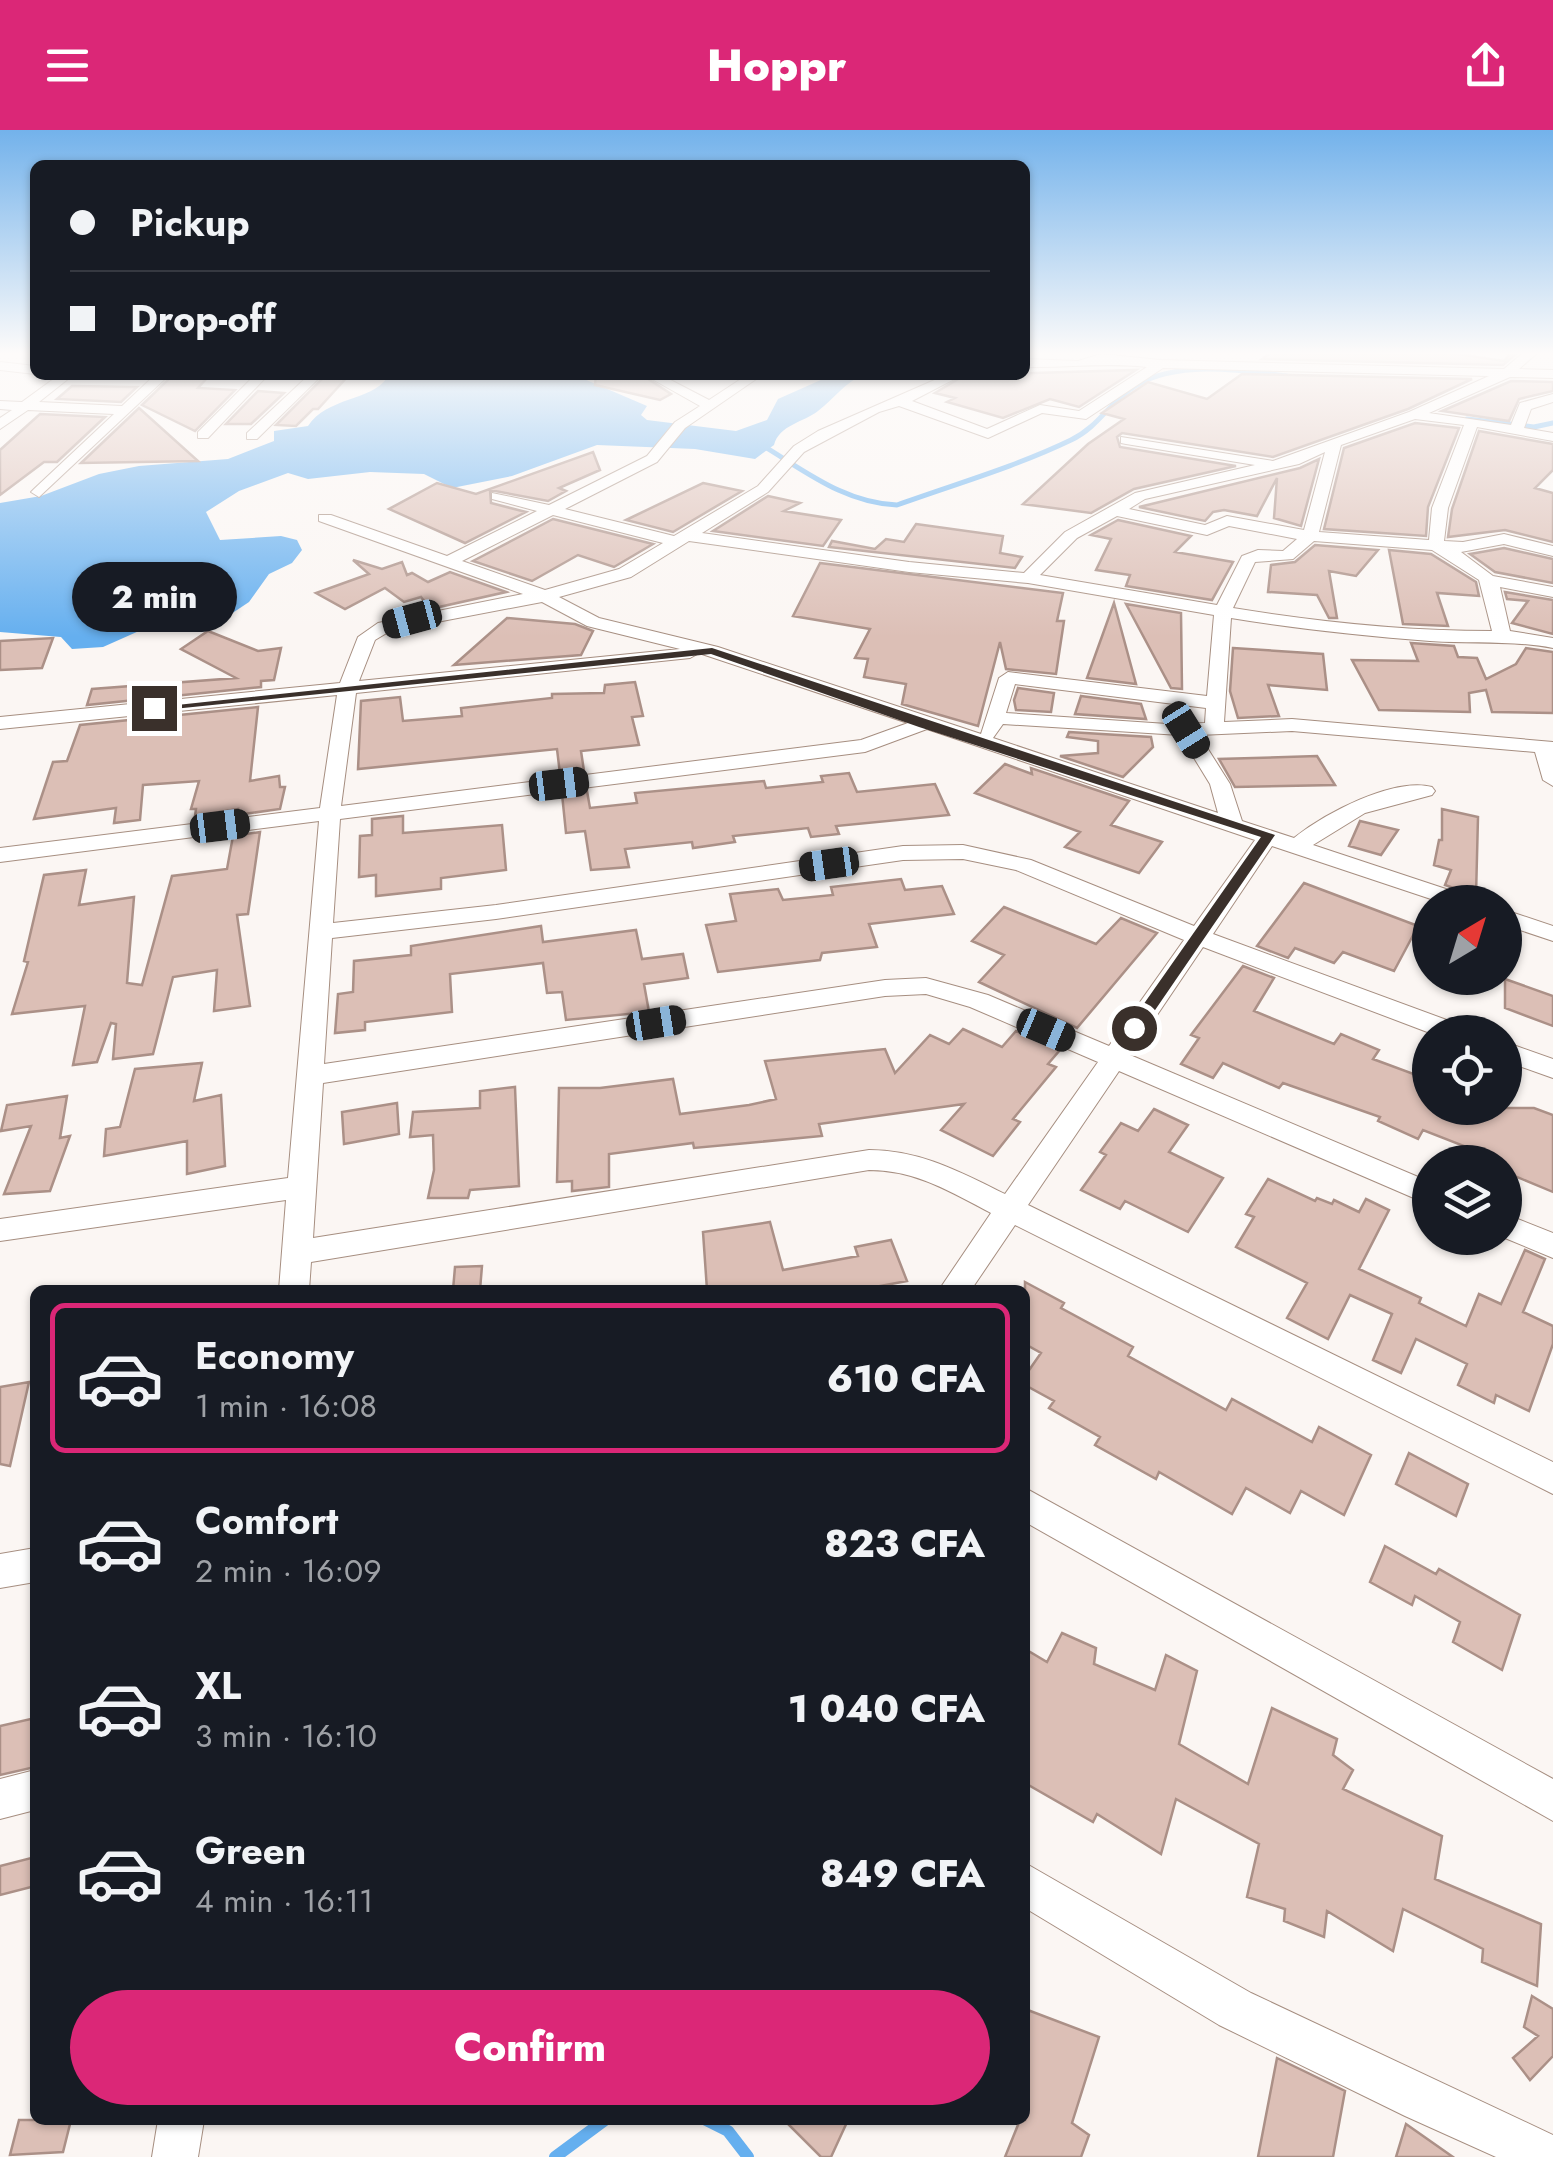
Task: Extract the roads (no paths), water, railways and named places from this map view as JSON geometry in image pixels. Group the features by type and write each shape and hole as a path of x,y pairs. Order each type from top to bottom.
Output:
{"street":[{"path":"39,492 86,448"},
{"path":"447,562 652,459 660,448"},
{"path":"294,1285 330,812 348,688 367,637 384,626 544,596 624,573 762,489 802,448"},
{"path":"1171,448 1280,466"},
{"path":"1028,578 1071,535 1148,493 1280,466 1322,448"},
{"path":"1214,728 1223,611 1248,559 1258,555 1287,556 1310,536 1334,448"},
{"path":"1436,545 1443,498 1462,448"},
{"path":"497,496 682,539 1028,578 1356,630 1435,636 1502,635 1553,643"},
{"path":"1117,510 1208,530 1228,521 1310,536 1463,547 1504,539 1553,551"},
{"path":"325,518 544,596 594,622 712,651 1413,885"},
{"path":"1436,545 1484,571 1490,580 1502,635"},
{"path":"1490,580 1553,592"},
{"path":"0,723 712,651"},
{"path":"986,744 1008,678 1215,703"},
{"path":"995,718 1186,730 1292,725 1548,748 1553,780"},
{"path":"1,857 865,746 923,724"},
{"path":"1186,730 1220,784 1232,823"},
{"path":"1299,846 1315,832 1379,798 1424,791"},
{"path":"957,1285 1269,835"},
{"path":"323,932 496,912 903,853 963,852 1023,865 1198,937 1412,1016"},
{"path":"1522,923 1553,934"},
{"path":"312,1074 885,988 926,986 979,1001 1412,1186"},
{"path":"1522,1058 1553,1070"},
{"path":"297,1252 869,1160 896,1160 927,1168 1553,1480"},
{"path":"0,1230 303,1187"},
{"path":"1522,1233 1553,1246"},
{"path":"1030,1507 1553,1801"},
{"path":"0,1571 30,1565"},
{"path":"0,1799 30,1791"},
{"path":"1030,1887 1234,2009 1420,2100 1549,2157"},
{"path":"175,2157 180,2125"}],"water":[{"path":"257,448 590,448 512,476 452,488 424,474 370,472 308,479 288,473 239,491 206,512 220,540 281,536 297,540 302,550 292,563 269,574 249,602 231,614 201,621 157,623 103,647 72,649 61,637 0,632 0,503 41,496 99,474 139,466 228,459"},
{"path":"661,448 770,448 755,459"}],"waterway":[{"path":"766,448 842,492 897,505 1055,448"},
{"path":"555,2157 598,2125"},
{"path":"716,2125 728,2131 748,2157"}]}
